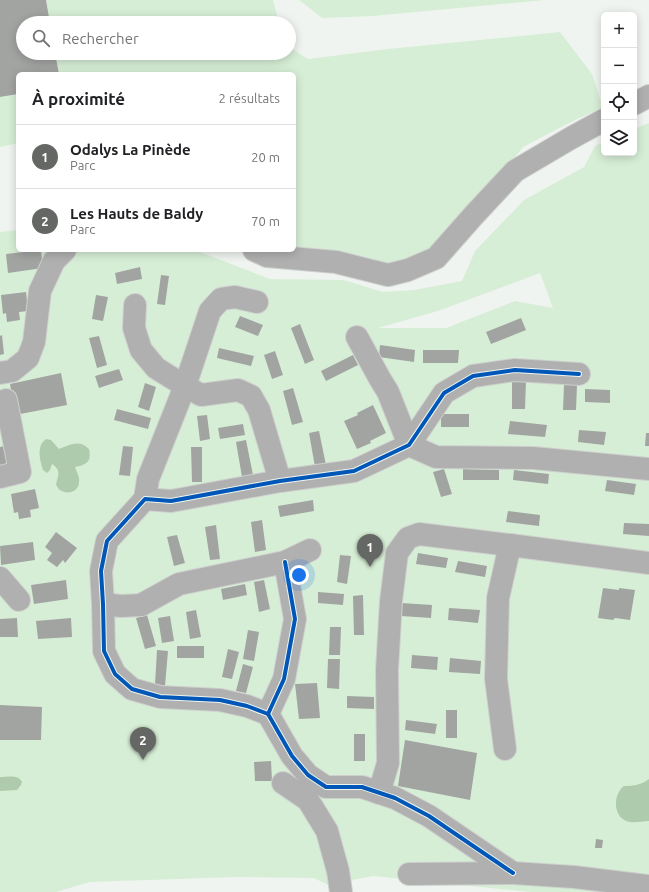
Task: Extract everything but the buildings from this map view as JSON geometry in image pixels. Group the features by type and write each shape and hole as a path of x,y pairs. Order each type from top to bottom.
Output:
{"street":[{"path":"637,102 649,96"},
{"path":"258,252 267,256 336,262 388,275 408,270 436,258 474,214 516,171 601,122"},
{"path":"0,373 12,371 28,358 34,342 40,291 54,261 63,252"},
{"path":"257,302 235,297 221,299 210,311 185,386 148,479 145,499 107,541 101,571 104,651 115,674 132,689 160,697 220,700 247,706 268,714 292,756 308,775 326,787 362,787 395,798 429,816 513,872"},
{"path":"135,305 134,328 141,350 156,368 201,395 238,390 251,396 259,410 280,481"},
{"path":"357,337 388,392 409,445 436,457 533,458 649,469"},
{"path":"145,499 171,501 280,481 354,471 409,445 444,393 474,376 515,370 579,374"},
{"path":"0,477 20,472 6,400"},
{"path":"380,793 388,763 388,670 391,601 397,553 408,538 419,534 649,563"},
{"path":"505,749 496,679 498,598 510,545"},
{"path":"103,604 121,606 141,605 179,584 285,562 310,550"},
{"path":"268,714 284,679 296,619 285,562"},
{"path":"0,578 19,600"},
{"path":"283,783 308,800 327,831 338,871 341,892"},
{"path":"409,874 513,872 574,877 649,886"}],"shaded area":[{"path":"46,0 273,0 277,16 49,16"},
{"path":"299,0 545,0 373,16 322,18"},
{"path":"560,32 592,74 601,102 601,109 575,120 523,147 466,220 432,251 387,271 296,250 296,72 59,72 56,60 296,60 296,51 308,59 388,49"},
{"path":"16,94 16,143 0,147 0,97"},
{"path":"649,123 649,892 530,892 373,876 328,885 314,878 236,877 90,882 56,892 0,892 0,232 16,230 16,252 200,252 270,279 344,280 383,292 414,290 462,281 475,251 524,200 584,167 595,146 601,143 601,156 637,156 637,128","holes":["540,273 553,308 515,301 446,328 378,328 438,311"]},
{"path":"46,439 51,440 59,449 74,444 82,444 89,449 89,460 85,464 75,467 79,480 77,488 72,492 63,492 56,485 58,471 52,464 47,473 43,470 40,458 40,449 41,445"},
{"path":"0,777 15,777 20,779 22,782 17,790 0,791"},
{"path":"649,779 649,821 630,822 624,820 617,812 616,806 617,795 620,790 624,786 637,785"}],"cycle path":[{"path":"268,714 247,706 220,700 160,697 132,689 115,674 104,651 101,571 107,541 145,499 171,501 280,481 354,471 409,445 444,393 473,376 515,370 579,374"},
{"path":"285,562 295,619 284,679 268,714 292,756 308,775 326,787 362,787 395,798 429,816 513,873"}],"place":[{"name":"Odalys La Pinède","path":"370,567"},
{"name":"Les Hauts de Baldy","path":"143,760"}]}
